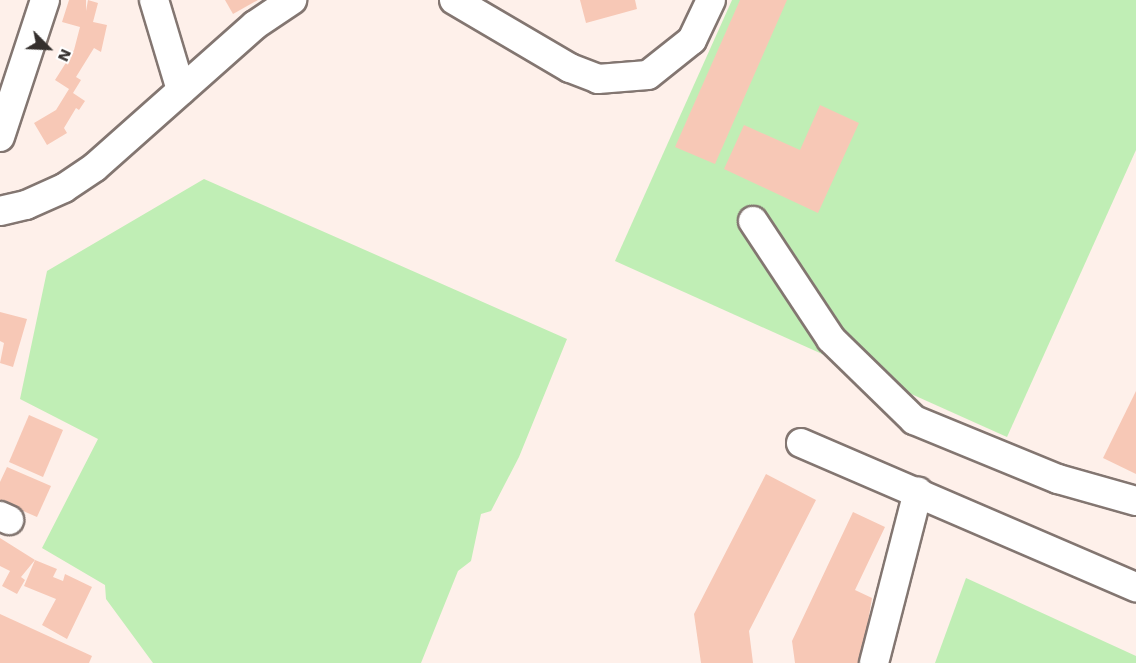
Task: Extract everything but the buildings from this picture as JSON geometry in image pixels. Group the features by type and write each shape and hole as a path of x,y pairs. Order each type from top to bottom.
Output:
{"street":[{"path":"0,136 45,0"},
{"path":"154,0 181,90"},
{"path":"0,211 26,206 64,188 122,144 255,25 292,0"},
{"path":"454,0 570,68 598,79 648,75 692,40 711,0"},
{"path":"753,221 831,339 914,420 1058,479 1136,501"},
{"path":"801,443 1136,588"},
{"path":"874,663 918,492"}],"green space":[{"path":"732,0 1136,0 1136,150 1007,437 615,261"},
{"path":"204,179 567,339 519,457 491,511 481,514 471,561 458,571 421,663 153,663 106,599 105,585 42,548 98,439 20,399 47,271"},
{"path":"966,578 1136,656 1136,663 935,663"}]}
